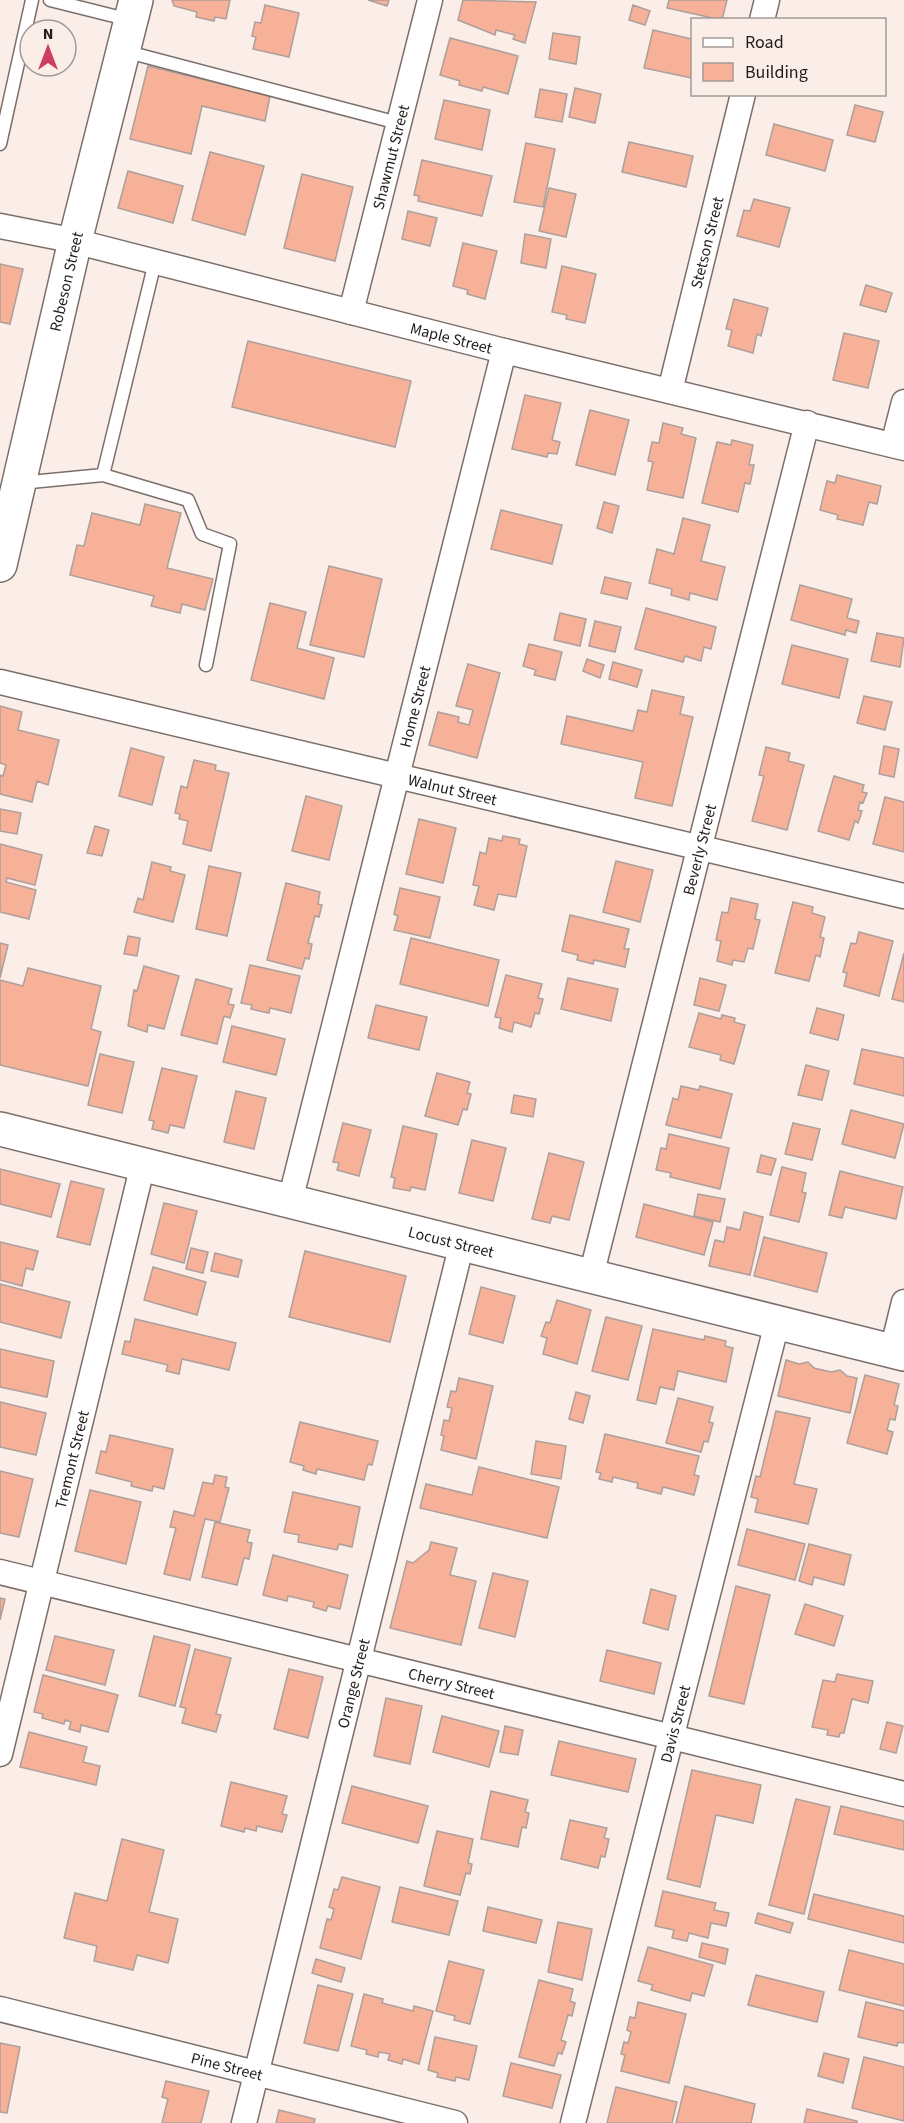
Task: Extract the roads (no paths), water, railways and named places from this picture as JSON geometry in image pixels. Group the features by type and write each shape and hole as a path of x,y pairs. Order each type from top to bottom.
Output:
{"street":[{"name":"Shawmut Street","path":"351,312 429,0"},
{"path":"762,18 766,0"},
{"name":"Robeson Street","path":"0,565 75,241 130,24"},
{"name":"Stetson Street","path":"670,391 743,96"},
{"name":"Maple Street","path":"0,226 75,241 504,351 898,446"},
{"name":"Home Street","path":"290,1201 504,351"},
{"path":"898,446 904,402"},
{"name":"Beverly Street","path":"591,1276 807,423"},
{"name":"Walnut Street","path":"0,682 396,777 700,845 904,896"},
{"name":"Locust Street","path":"0,1129 898,1352"},
{"name":"Tremont Street","path":"0,1754 143,1164"},
{"name":"Orange Street","path":"244,2123 462,1244"},
{"path":"898,1352 904,1302"},
{"name":"Davis Street","path":"573,2123 777,1323"},
{"name":"Cherry Street","path":"0,1572 904,1794"},
{"name":"Pine Street","path":"0,2009 455,2123"}],"lane":[{"path":"0,144 32,0"},
{"path":"50,0 130,24 398,123"},
{"path":"104,476 155,262"},
{"path":"19,483 104,476 188,500 202,534 230,543 206,665"}]}
